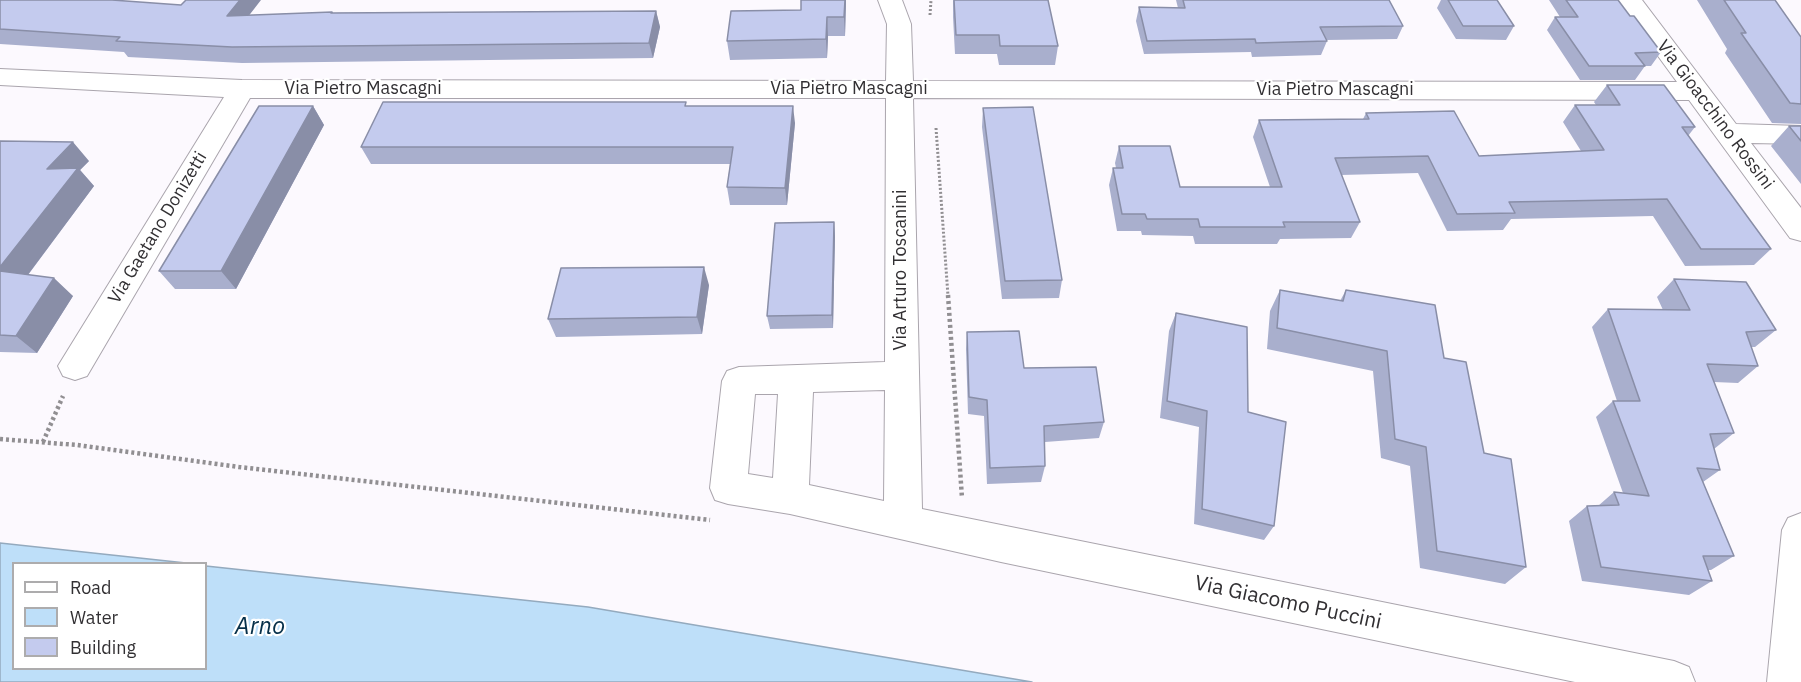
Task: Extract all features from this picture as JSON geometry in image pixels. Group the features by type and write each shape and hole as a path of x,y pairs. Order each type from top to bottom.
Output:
{"street":[{"name":"Via Gioacchino Rossini","path":"1629,0 1801,230"},
{"name":"Via Arturo Toscanini","path":"898,6 903,521"},
{"name":"Via Pietro Mascagni","path":"0,77 242,89 1698,91"},
{"name":"Via Gaetano Donizetti","path":"75,366 242,89"},
{"path":"1729,133 1801,135"},
{"path":"789,497 796,380 902,375"},
{"name":"Via Giacomo Puccini","path":"796,380 739,381 728,488 789,497 964,536 1674,682"},
{"path":"1788,682 1801,530"}],"path":[{"path":"933,89 964,536"},
{"path":"43,442 75,366"},
{"path":"0,439 43,442 239,467 719,521"}],"water":[{"name":"Arno","path":"0,543 177,562 12,562 12,670 207,670 207,566 588,607 1032,682 0,682"}],"building":[{"path":"0,0 112,0 181,5 186,0 240,0 227,16 332,12 656,11 649,43 232,47 116,41 120,37 0,29"},
{"path":"801,0 845,0 844,17 827,17 826,39 727,41 731,11 801,10"},
{"path":"954,0 1048,0 1058,46 1000,46 999,35 956,35"},
{"path":"1183,0 1389,0 1403,26 1320,27 1327,41 1256,43 1255,39 1147,41 1139,7 1185,8"},
{"path":"1448,0 1497,0 1514,26 1463,26"},
{"path":"1566,0 1618,0 1630,16 1634,16 1661,52 1635,53 1645,66 1589,66 1555,17 1578,17"},
{"path":"1724,0 1775,0 1801,37 1801,104 1790,103 1741,33 1746,33"},
{"path":"1607,85 1664,85 1695,127 1682,127 1771,249 1701,249 1667,199 1509,202 1515,213 1457,214 1428,156 1335,158 1360,222 1283,222 1285,227 1200,227 1198,219 1147,219 1145,214 1122,214 1113,168 1123,168 1119,146 1170,146 1180,187 1282,187 1259,120 1369,119 1366,113 1454,111 1479,156 1604,150 1575,105 1620,105"},
{"path":"383,102 686,102 685,106 793,106 785,188 727,187 733,147 361,147"},
{"path":"259,106 313,106 221,271 159,271"},
{"path":"1033,107 1062,280 1005,281 983,108"},
{"path":"1789,126 1801,126 1801,141"},
{"path":"0,141 73,142 47,169 78,168 0,267"},
{"path":"834,222 832,315 767,316 775,223"},
{"path":"704,267 697,317 548,319 561,268"},
{"path":"0,271 54,278 16,336 0,335"},
{"path":"1674,279 1746,282 1776,330 1746,332 1758,366 1707,364 1734,433 1710,434 1720,470 1697,468 1734,556 1703,556 1712,581 1601,567 1587,506 1619,505 1614,492 1649,496 1613,401 1640,401 1608,309 1690,310"},
{"path":"1280,290 1343,301 1346,290 1435,305 1444,358 1466,362 1484,453 1511,459 1526,567 1437,551 1426,447 1395,439 1387,351 1277,328"},
{"path":"1176,313 1247,327 1248,412 1286,422 1274,526 1202,509 1207,411 1167,401"},
{"path":"1019,331 1024,368 1096,367 1104,422 1044,426 1045,466 990,468 987,400 969,397 967,332"}]}
